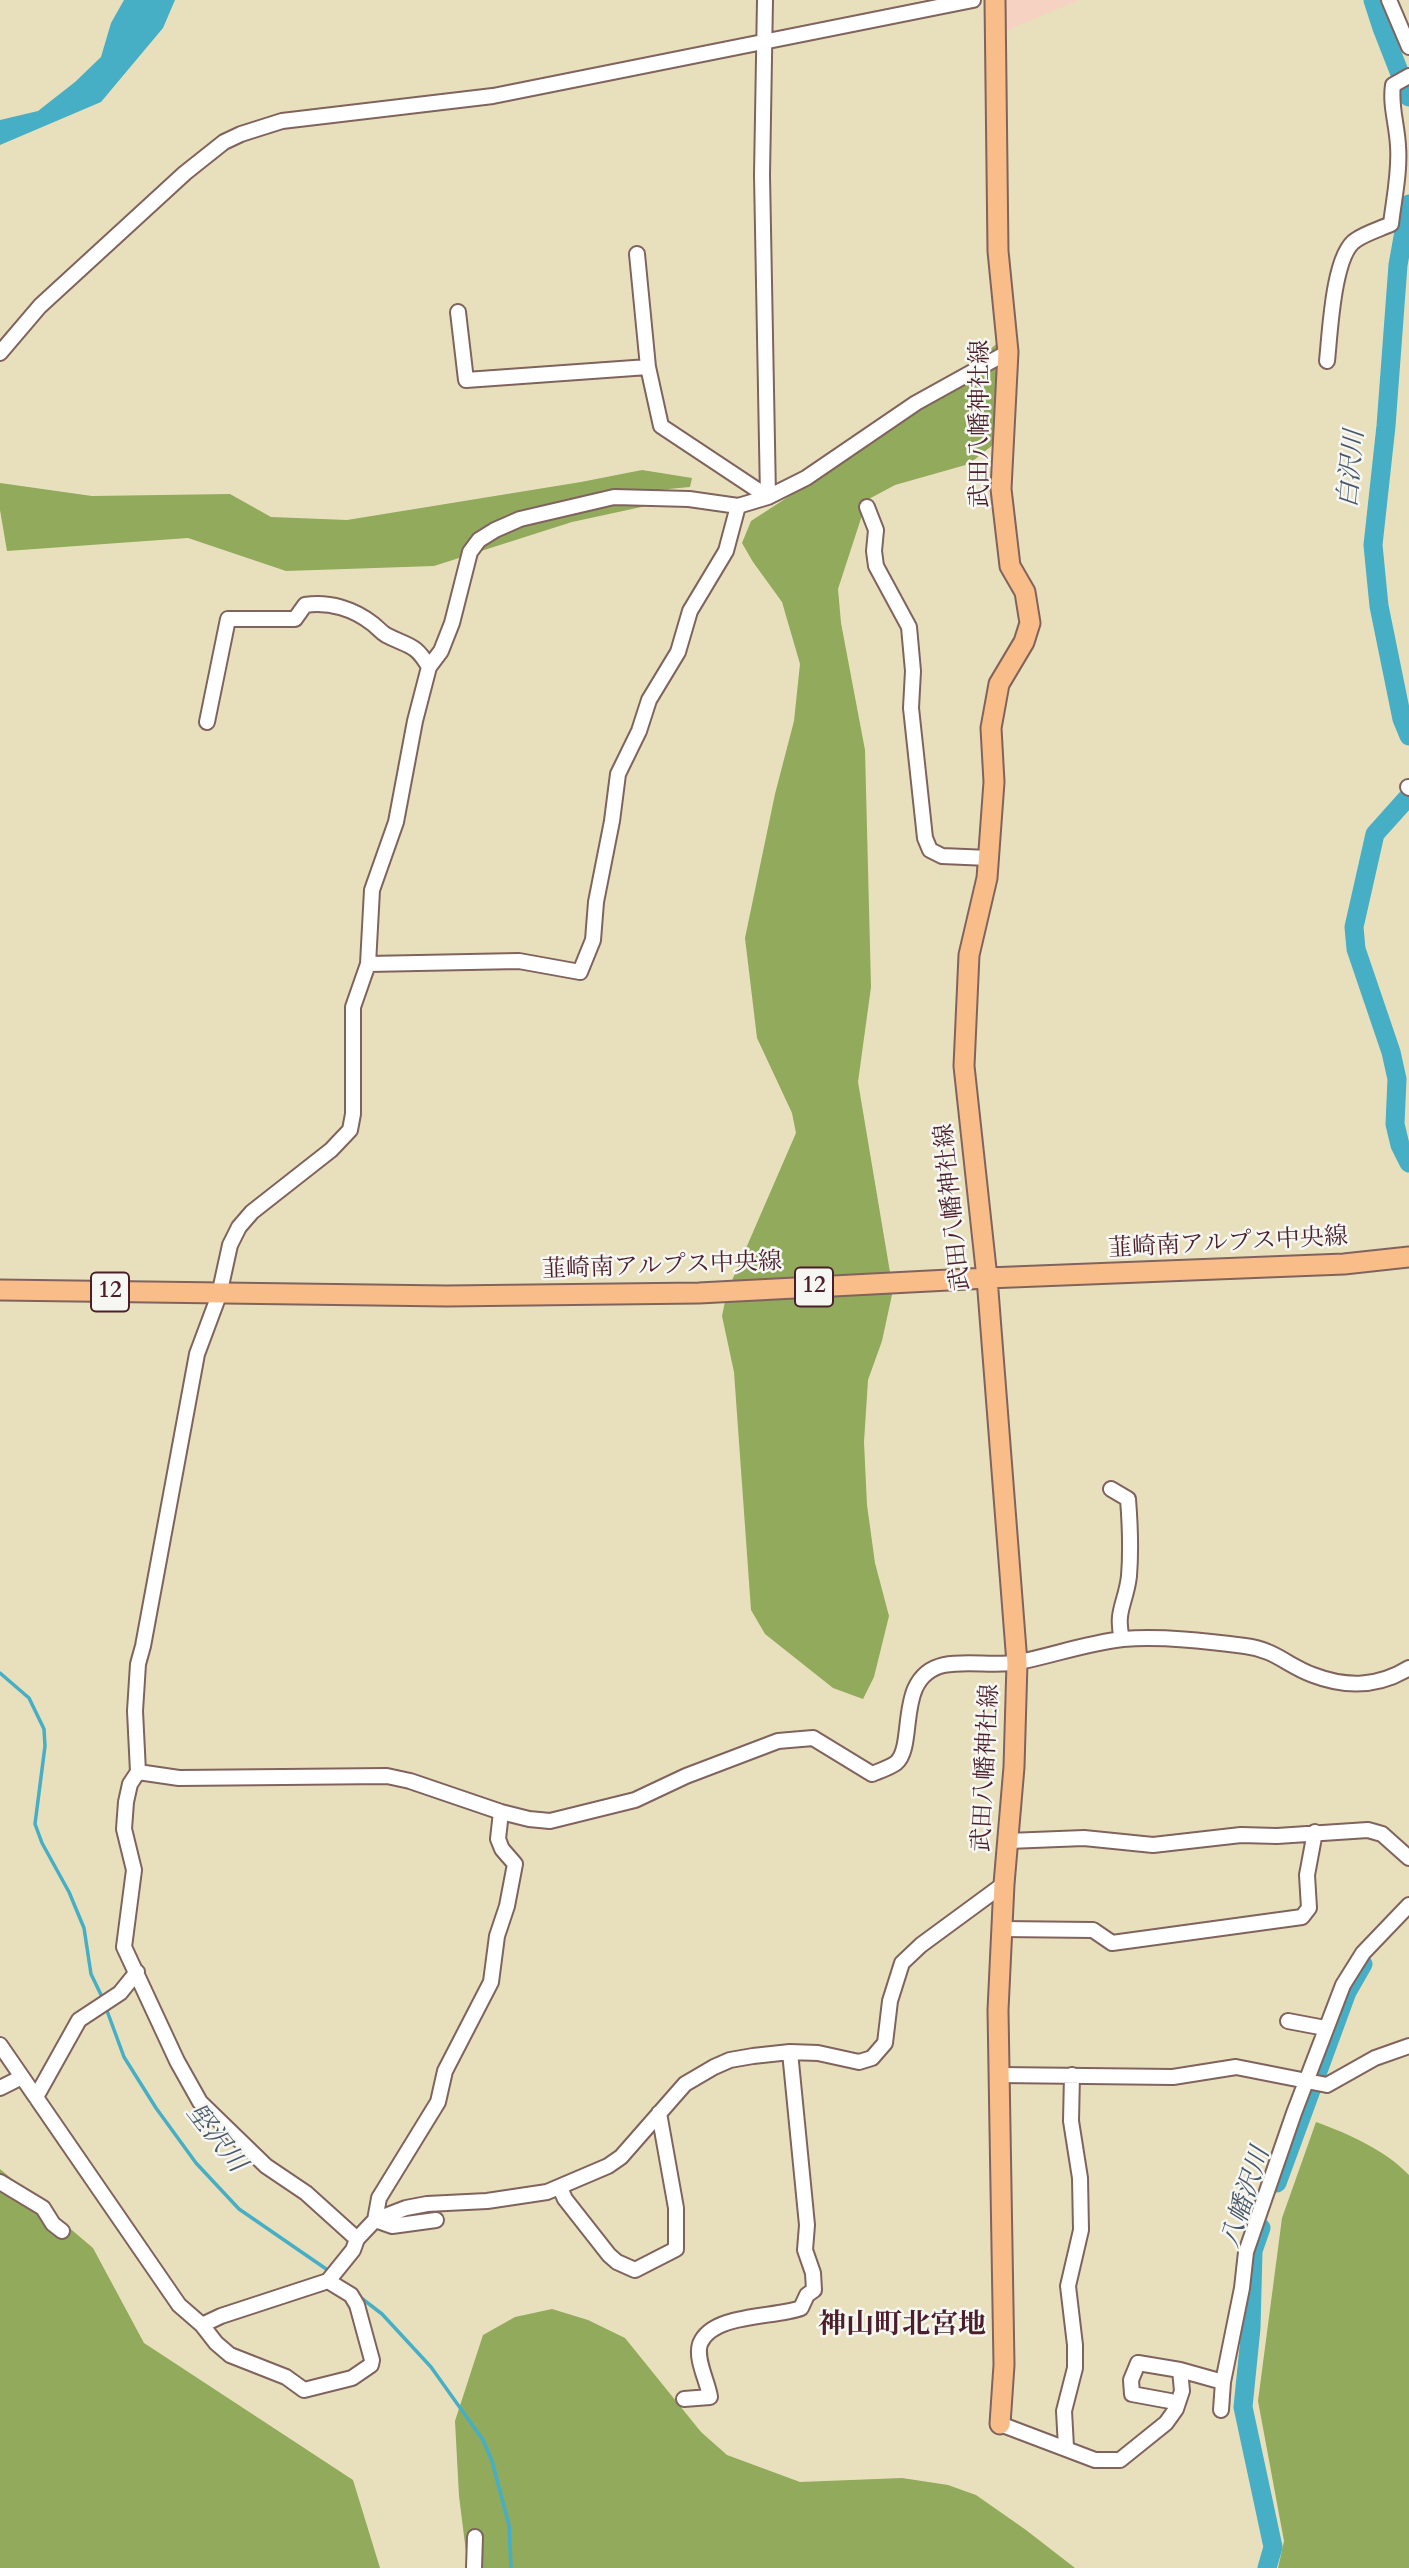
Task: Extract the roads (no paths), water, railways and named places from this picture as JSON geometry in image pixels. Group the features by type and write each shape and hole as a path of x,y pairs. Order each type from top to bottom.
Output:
{"main road":[{"name":"武田八幡神社線","path":"995,0 998,251 1008,352 1001,489 1010,566 1025,592 1030,623 1024,642 999,684 991,728 995,782 988,878 969,955 964,1066 987,1278 1017,1663 1014,1767 1004,1884 998,2010 1004,2365 1000,2424"},
{"name":"韮崎南アルプス中央線","path":"0,1290 447,1297 699,1293 1344,1264 1409,1256"}],"street":[{"path":"765,0 762,175 768,497"},
{"path":"0,353 40,306 185,173 215,149 241,134 282,121 494,96 972,0"},
{"path":"1389,0 1409,47"},
{"path":"1327,361 1338,272 1343,258 1353,241 1391,224 1397,186 1398,146 1391,101 1394,84 1409,76"},
{"path":"637,254 648,367 661,426 768,497"},
{"path":"458,312 466,380 648,367"},
{"path":"355,2245 306,2193 266,2166 200,2102 177,2061 124,1947 134,1870 124,1829 130,1784 138,1772 135,1711 138,1664 197,1354 219,1295 230,1245 239,1227 253,1212 331,1150 350,1130 353,1114 353,1007 368,964 372,890 396,822 415,721 429,667 441,651 452,623 470,552 479,540 495,530 520,519 614,497 689,499 738,506 768,497 806,478 916,403 1008,352"},
{"path":"368,964 519,961 580,972 593,940 596,902 618,774 639,731 649,700 678,652 690,611 726,551 738,506"},
{"path":"867,507 876,530 876,566 909,627 913,671 911,708 925,838 930,850 942,856 989,858"},
{"path":"207,722 228,619 295,619 305,605 316,603 347,608 372,623 383,634 419,650 429,667"},
{"path":"1111,1489 1128,1499 1129,1576 1118,1620 1122,1639"},
{"path":"138,1772 179,1778 387,1776 410,1780 501,1812 550,1821 635,1800 685,1776 778,1741 813,1738 872,1774 897,1762 902,1753 915,1689 925,1673 943,1665 1017,1663 1071,1648 1122,1639 1150,1639 1267,1650 1312,1675 1353,1684 1391,1679 1409,1668"},
{"path":"202,2325 328,2281 375,2220 379,2198 438,2102 445,2071 491,1982 497,1936 507,1906 515,1864 502,1849 498,1839 501,1812"},
{"path":"1008,1841 1084,1838 1153,1845 1241,1835 1277,1836 1368,1830 1382,1834 1409,1858"},
{"path":"1002,1929 1093,1930 1112,1943 1302,1917 1309,1908 1307,1875 1315,1832"},
{"path":"375,2220 406,2208 427,2204 487,2201 560,2188 608,2166 621,2157 685,2084 730,2060 790,2052 818,2053 859,2062 872,2058 885,2043 890,2001 902,1963 920,1945 1004,1884"},
{"path":"1221,2410 1223,2382 1249,2240 1312,2081 1325,2028 1343,1985 1363,1954 1409,1905"},
{"path":"36,2097 79,2020 120,1993 137,1972"},
{"path":"1288,2021 1325,2028"},
{"path":"0,2045 178,2305 202,2325 230,2355 286,2377 304,2390 352,2378 371,2365 357,2305 351,2295 328,2281"},
{"path":"999,2075 1173,2077 1236,2067 1327,2085 1375,2058 1409,2046"},
{"path":"684,2399 710,2397 700,2358 700,2344 711,2331 740,2318 801,2308 807,2295 814,2290 813,2273 804,2250 807,2225 790,2052"},
{"path":"1066,2447 1064,2411 1075,2368 1068,2286 1081,2230 1080,2178 1071,2120 1072,2075"},
{"path":"0,2088 22,2077"},
{"path":"560,2188 565,2199 617,2262 635,2270 676,2249 676,2208 659,2113"},
{"path":"0,2182 43,2208 53,2224 62,2231"},
{"path":"375,2220 392,2225 436,2220"},
{"path":"1177,2405 1170,2401 1132,2394 1131,2380 1138,2363 1180,2370 1223,2382"},
{"path":"1000,2424 1095,2460 1120,2460 1166,2423 1182,2391 1180,2370"},
{"path":"474,2568 475,2537"}],"water":[{"path":"124,0 175,0 163,28 101,102 0,145 0,120 38,111 101,57 111,23"}],"waterway":[{"name":"白沢川","path":"1373,0 1409,97"},
{"name":"白沢川","path":"1409,204 1398,265 1386,426 1373,545 1379,606 1402,719 1409,736"},
{"name":"八幡沢川","path":"1409,796 1375,834 1354,927 1356,949 1391,1052 1397,1079 1395,1124 1400,1145 1409,1163"},
{"name":"堅沢川","path":"0,1673 29,1698 44,1729 45,1746 35,1824 84,1928 91,1974 104,2001"},
{"name":"八幡沢川","path":"1277,2183 1347,1992 1363,1964"},
{"name":"堅沢川","path":"106,2008 124,2057 156,2108 196,2163 239,2209 332,2273"},
{"name":"八幡沢川","path":"1261,2228 1253,2251 1251,2328 1243,2407 1273,2547 1267,2568"},
{"name":"堅沢川","path":"356,2294 382,2314 431,2367 483,2440 492,2461 509,2525 511,2568"}],"district":[{"name":"神山町北宮地","path":"902,2327"}]}
